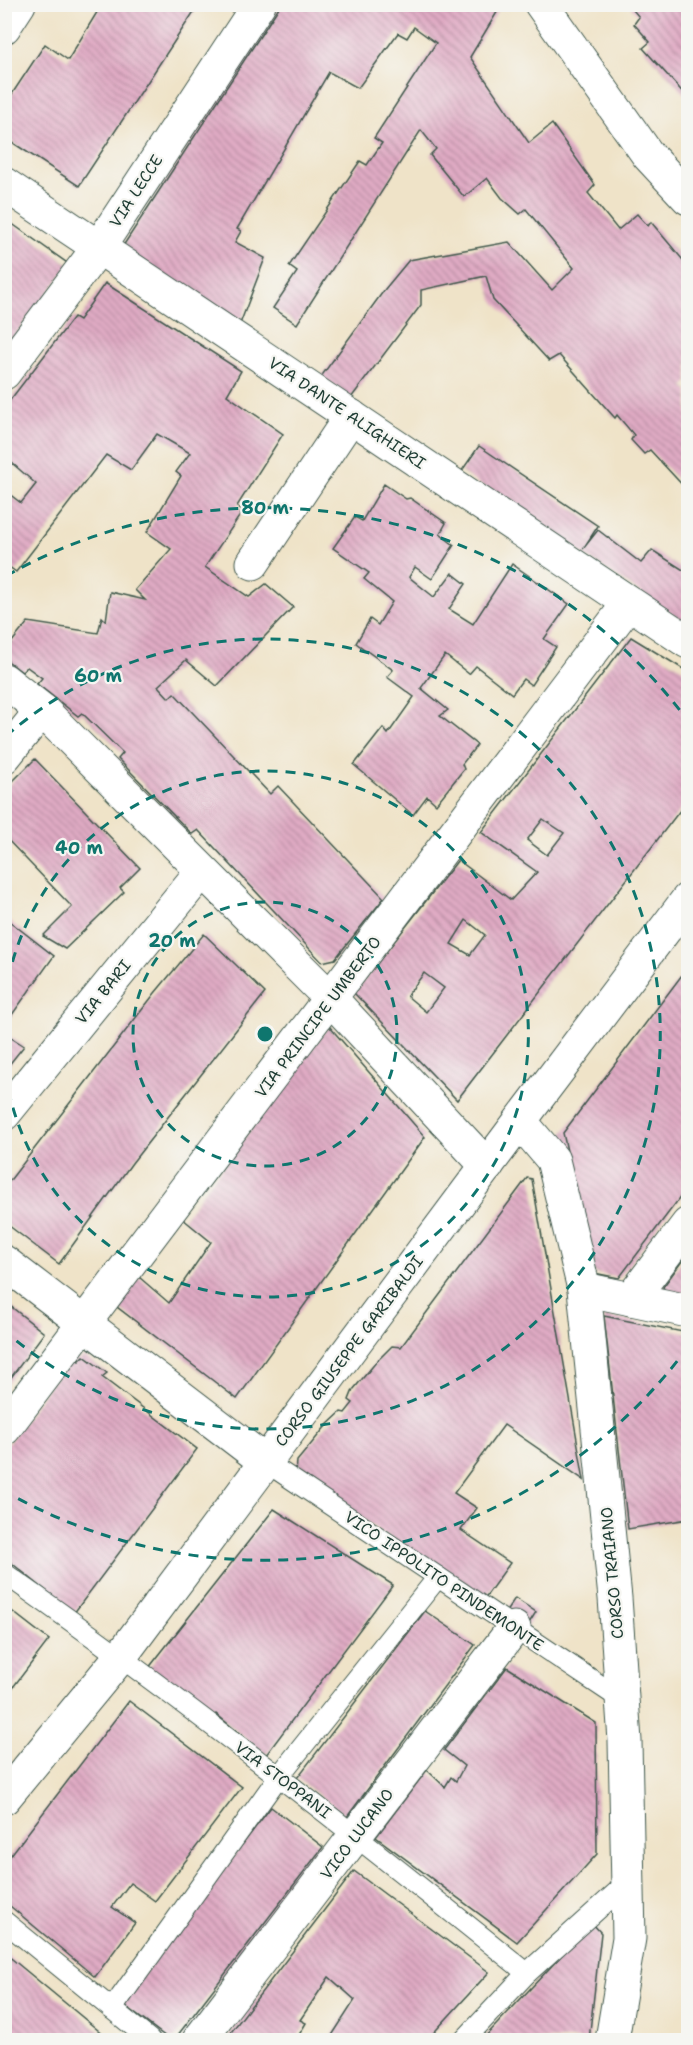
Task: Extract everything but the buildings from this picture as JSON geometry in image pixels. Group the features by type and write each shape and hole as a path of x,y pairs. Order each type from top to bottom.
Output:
{"street":[{"path":"4,27 19,4"},
{"name":"VIA LECCE","path":"4,373 99,247 259,4"},
{"path":"541,4 648,155 688,198"},
{"name":"VIA DANTE ALIGHIERI","path":"4,184 688,642"},
{"path":"253,563 351,416"},
{"name":"VIA PRINCIPE UMBERTO","path":"4,1429 86,1324 629,603"},
{"path":"4,680 42,710 331,999 487,1166"},
{"path":"4,757 42,710"},
{"name":"VIA BARI","path":"4,1114 202,871"},
{"name":"CORSO GIUSEPPE GARIBALDI","path":"4,1798 122,1656 688,899"},
{"name":"CORSO TRAIANO","path":"520,1121 554,1160 584,1289 615,1598 625,1741 629,1938 612,2040"},
{"path":"631,1299 688,1224"},
{"path":"4,1262 266,1462"},
{"path":"584,1289 688,1311"},
{"name":"VICO LUCANO","path":"199,2040 514,1628"}],"lane":[{"name":"VICO IPPOLITO PINDEMONTE","path":"266,1462 622,1700"},
{"name":"VIA STOPPANI","path":"4,1573 122,1656 279,1776 527,1973"},
{"path":"112,2009 279,1776 438,1577"},
{"path":"464,2040 527,1973 628,1882"},
{"path":"4,1921 150,2040"}]}
